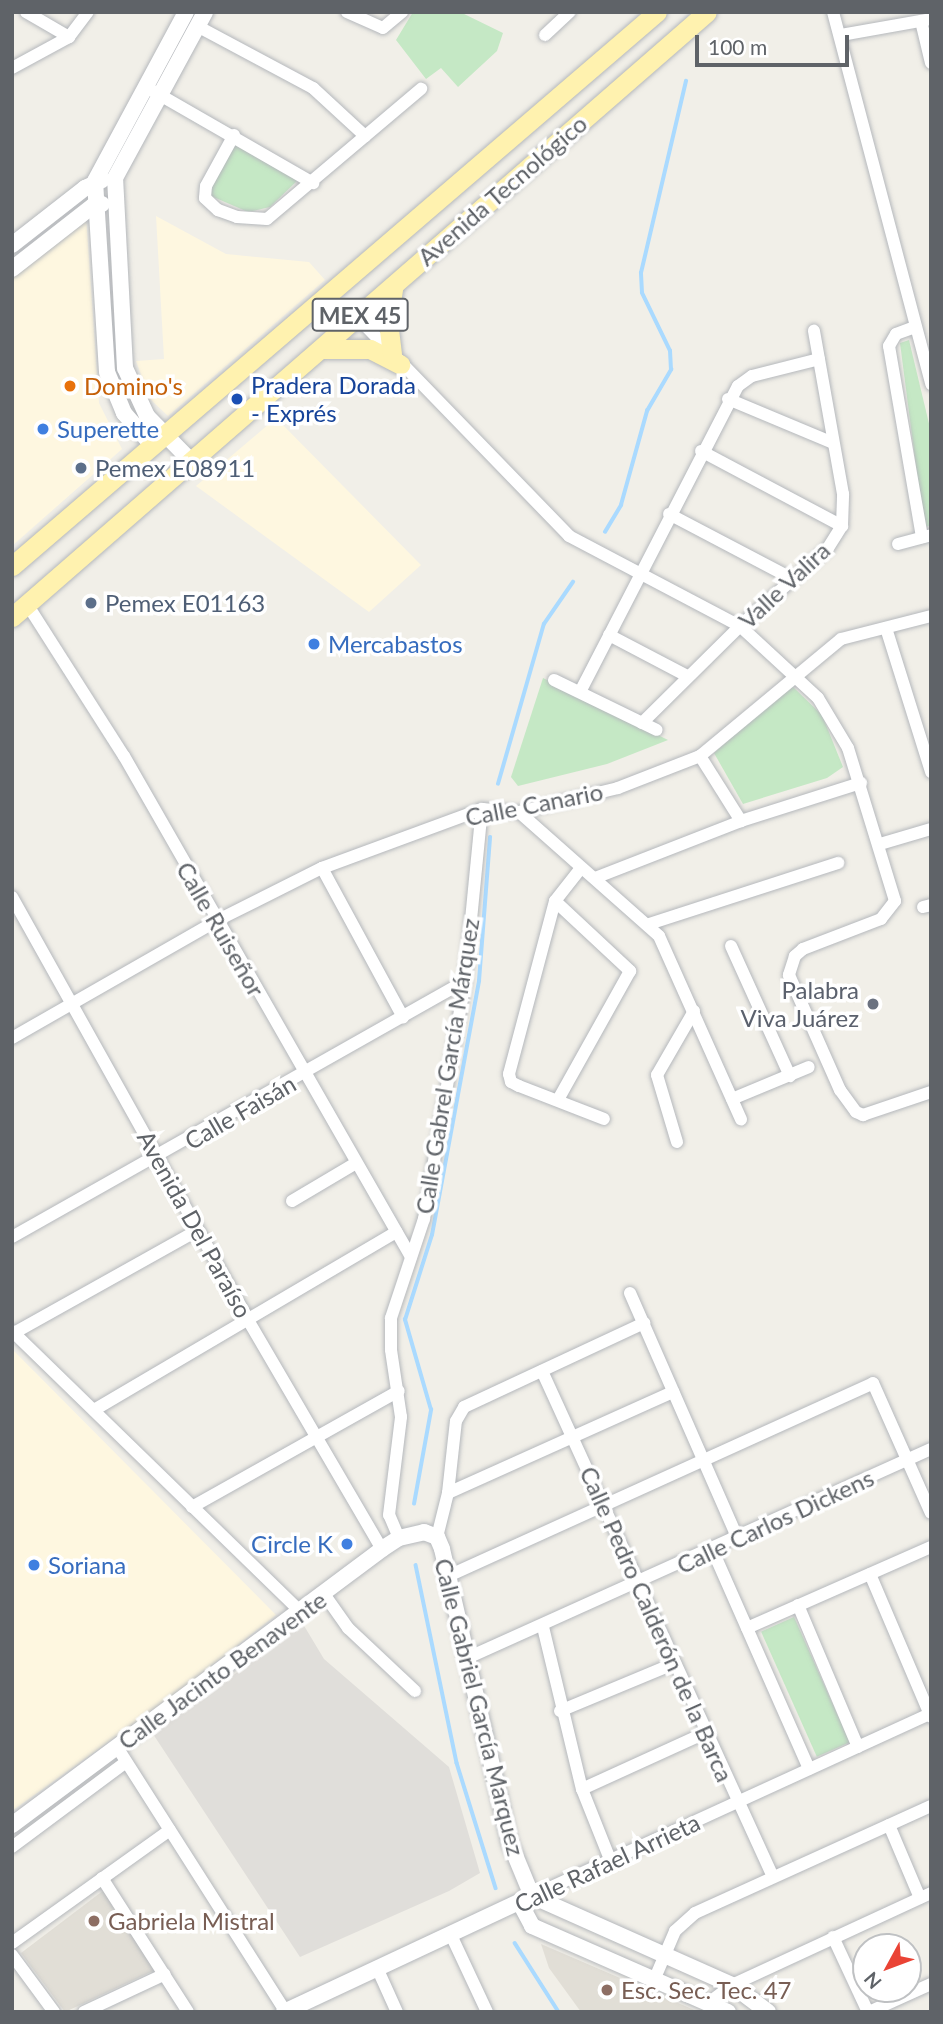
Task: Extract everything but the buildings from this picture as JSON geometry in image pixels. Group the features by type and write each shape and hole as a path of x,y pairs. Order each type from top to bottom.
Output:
{"main road":[{"name":"Avenida Tecnológico","path":"12,566 657,12"},
{"name":"Avenida Tecnológico","path":"12,617 707,12"},
{"path":"486,161 488,177 500,192"},
{"path":"458,184 474,192 478,211"},
{"path":"394,285 388,321 396,359"},
{"path":"321,349 370,349 396,359"}],"street":[{"path":"26,12 69,37"},
{"path":"12,68 69,37 88,12"},
{"path":"158,441 125,368 114,203 115,178 186,12"},
{"path":"348,12 379,28 390,26 402,12"},
{"path":"545,35 569,12"},
{"path":"833,12 841,34 915,327 927,357 931,384"},
{"path":"12,245 95,181 201,19 313,88 365,136"},
{"path":"841,34 926,20 931,63"},
{"path":"234,135 204,194 218,209 254,220 267,219 313,183 421,89"},
{"path":"153,91 234,135 313,183"},
{"path":"95,181 115,178"},
{"path":"95,181 94,205 107,372 124,413 158,441 191,461"},
{"path":"12,269 94,205 114,203"},
{"path":"357,317 569,536 740,626 796,673 837,725 860,783 895,901 887,915 803,949 790,965 798,998 840,1090 863,1115 931,1092"},
{"path":"898,544 927,536 889,346 896,334 915,327"},
{"name":"Valle Valira","path":"642,723 740,626 828,548 842,527 843,494 814,331"},
{"path":"580,692 729,399 752,376 819,359"},
{"path":"729,399 834,443"},
{"path":"701,451 842,527"},
{"path":"669,514 793,579"},
{"name":"Calle Ruiseñor","path":"27,604 124,756 216,921 411,1257"},
{"name":"Calle Canario","path":"12,1038 216,921 322,868 482,809 519,812 618,789 699,756 796,673 841,639 931,616"},
{"path":"886,628 931,772"},
{"path":"609,635 687,676"},
{"path":"554,680 657,730"},
{"path":"699,756 741,821"},
{"path":"595,878 741,821 860,783"},
{"name":"Calle Gabrel García Márquez","path":"399,1538 389,1515 401,1417 391,1350 391,1318 424,1219 465,981 482,809"},
{"path":"519,812 581,869 649,924 667,948 741,1119"},
{"path":"880,844 931,829"},
{"path":"649,924 838,863"},
{"path":"322,868 403,1017"},
{"path":"581,869 555,901 509,1074 511,1082 604,1119"},
{"name":"Avenida Del Paraíso","path":"12,897 248,1320 383,1549"},
{"path":"555,901 630,971 558,1100"},
{"path":"731,946 790,1076"},
{"name":"Calle Faisán","path":"12,1237 159,1158 465,981"},
{"path":"677,1142 657,1075 694,1011"},
{"path":"732,1099 809,1067"},
{"path":"292,1201 356,1163"},
{"path":"198,1230 13,1332 301,1612"},
{"path":"94,1410 396,1232"},
{"path":"629,1293 738,1539"},
{"path":"542,1371 644,1323"},
{"name":"Calle Gabriel García Marquez","path":"542,1371 464,1407 456,1421 448,1493 437,1537 532,1926 711,2001 728,2012"},
{"name":"Calle Pedro Calderón de la Barca","path":"542,1371 573,1436 636,1584 773,1877"},
{"path":"446,1577 873,1383 905,1460 931,1513"},
{"path":"192,1507 399,1391"},
{"path":"448,1493 673,1392"},
{"name":"Calle Carlos Dickens","path":"465,1660 713,1551 931,1449"},
{"name":"Calle Jacinto Benavente","path":"12,1825 399,1538 424,1532 437,1537"},
{"path":"747,1628 931,1547"},
{"path":"713,1551 808,1769"},
{"path":"870,1574 930,1715"},
{"path":"324,1594 348,1628 415,1691"},
{"path":"798,1605 858,1747"},
{"path":"543,1627 560,1710 582,1789 611,1863"},
{"path":"560,1710 673,1664"},
{"name":"Calle Rafael Arrieta","path":"285,2012 930,1715"},
{"path":"582,1789 705,1733"},
{"path":"117,1747 285,2012"},
{"path":"12,1847 126,1762"},
{"path":"654,1978 661,1957 685,1920 931,1805"},
{"path":"711,2001 732,1985 926,1895 889,1825"},
{"path":"12,1943 170,1830"},
{"path":"102,1878 188,2012"},
{"path":"526,1900 732,1985 768,2012"},
{"path":"451,1935 487,2012"},
{"path":"833,1937 868,2012 931,1984"},
{"path":"12,1955 54,2012"},
{"path":"377,1970 397,2012"},
{"path":"84,2012 165,1974"}],"shaded area":[{"path":"86,215 99,403 122,449 12,546 12,278"},
{"path":"156,216 226,254 309,262 325,280 168,416 150,399 136,361 164,359"},
{"path":"276,418 421,565 369,612 196,486"},
{"path":"12,1349 276,1615 174,1695 12,1811"},
{"path":"303,1624 324,1659 449,1767 480,1873 449,1891 300,1957 153,1734"},
{"name":"Gabriela Mistral","path":"104,1890 155,1970 65,2012 21,1953"},
{"name":"Esc. Sec. Tec. 47","path":"541,1944 699,2012 581,2012 549,1968"}],"green space":[{"path":"413,12 460,12 503,33 497,51 458,87 441,68 426,79 396,40"},
{"path":"231,142 299,179 270,207 248,212 211,196 209,186"},
{"path":"909,340 931,432 931,525 924,528 900,343"},
{"path":"543,678 668,740 607,764 518,786 511,777"},
{"path":"790,684 822,715 843,767 827,778 743,804 714,753"},
{"path":"794,1617 850,1742 817,1757 761,1632"}],"waterway":[{"path":"605,532 621,505 647,411 671,370 670,351 642,293 641,273 686,81"},
{"path":"498,784 544,624 573,582"},
{"path":"414,1504 431,1410 405,1320 432,1235 479,981 490,837"},
{"path":"416,1565 457,1763 496,1888"},
{"path":"515,1943 559,2012"}],"place":[{"name":"Domino's","path":"70,386"},
{"name":"Pradera Dorada - Exprés","path":"237,399"},
{"name":"Superette","path":"43,429"},
{"name":"Pemex E08911","path":"81,468"},
{"name":"Pemex E01163","path":"91,603"},
{"name":"Mercabastos","path":"314,644"},
{"name":"Palabra Viva Juárez","path":"873,1004"},
{"name":"Circle K","path":"347,1544"},
{"name":"Soriana","path":"34,1565"},
{"name":"Gabriela Mistral","path":"94,1921"},
{"name":"Esc. Sec. Tec. 47","path":"607,1990"}]}
